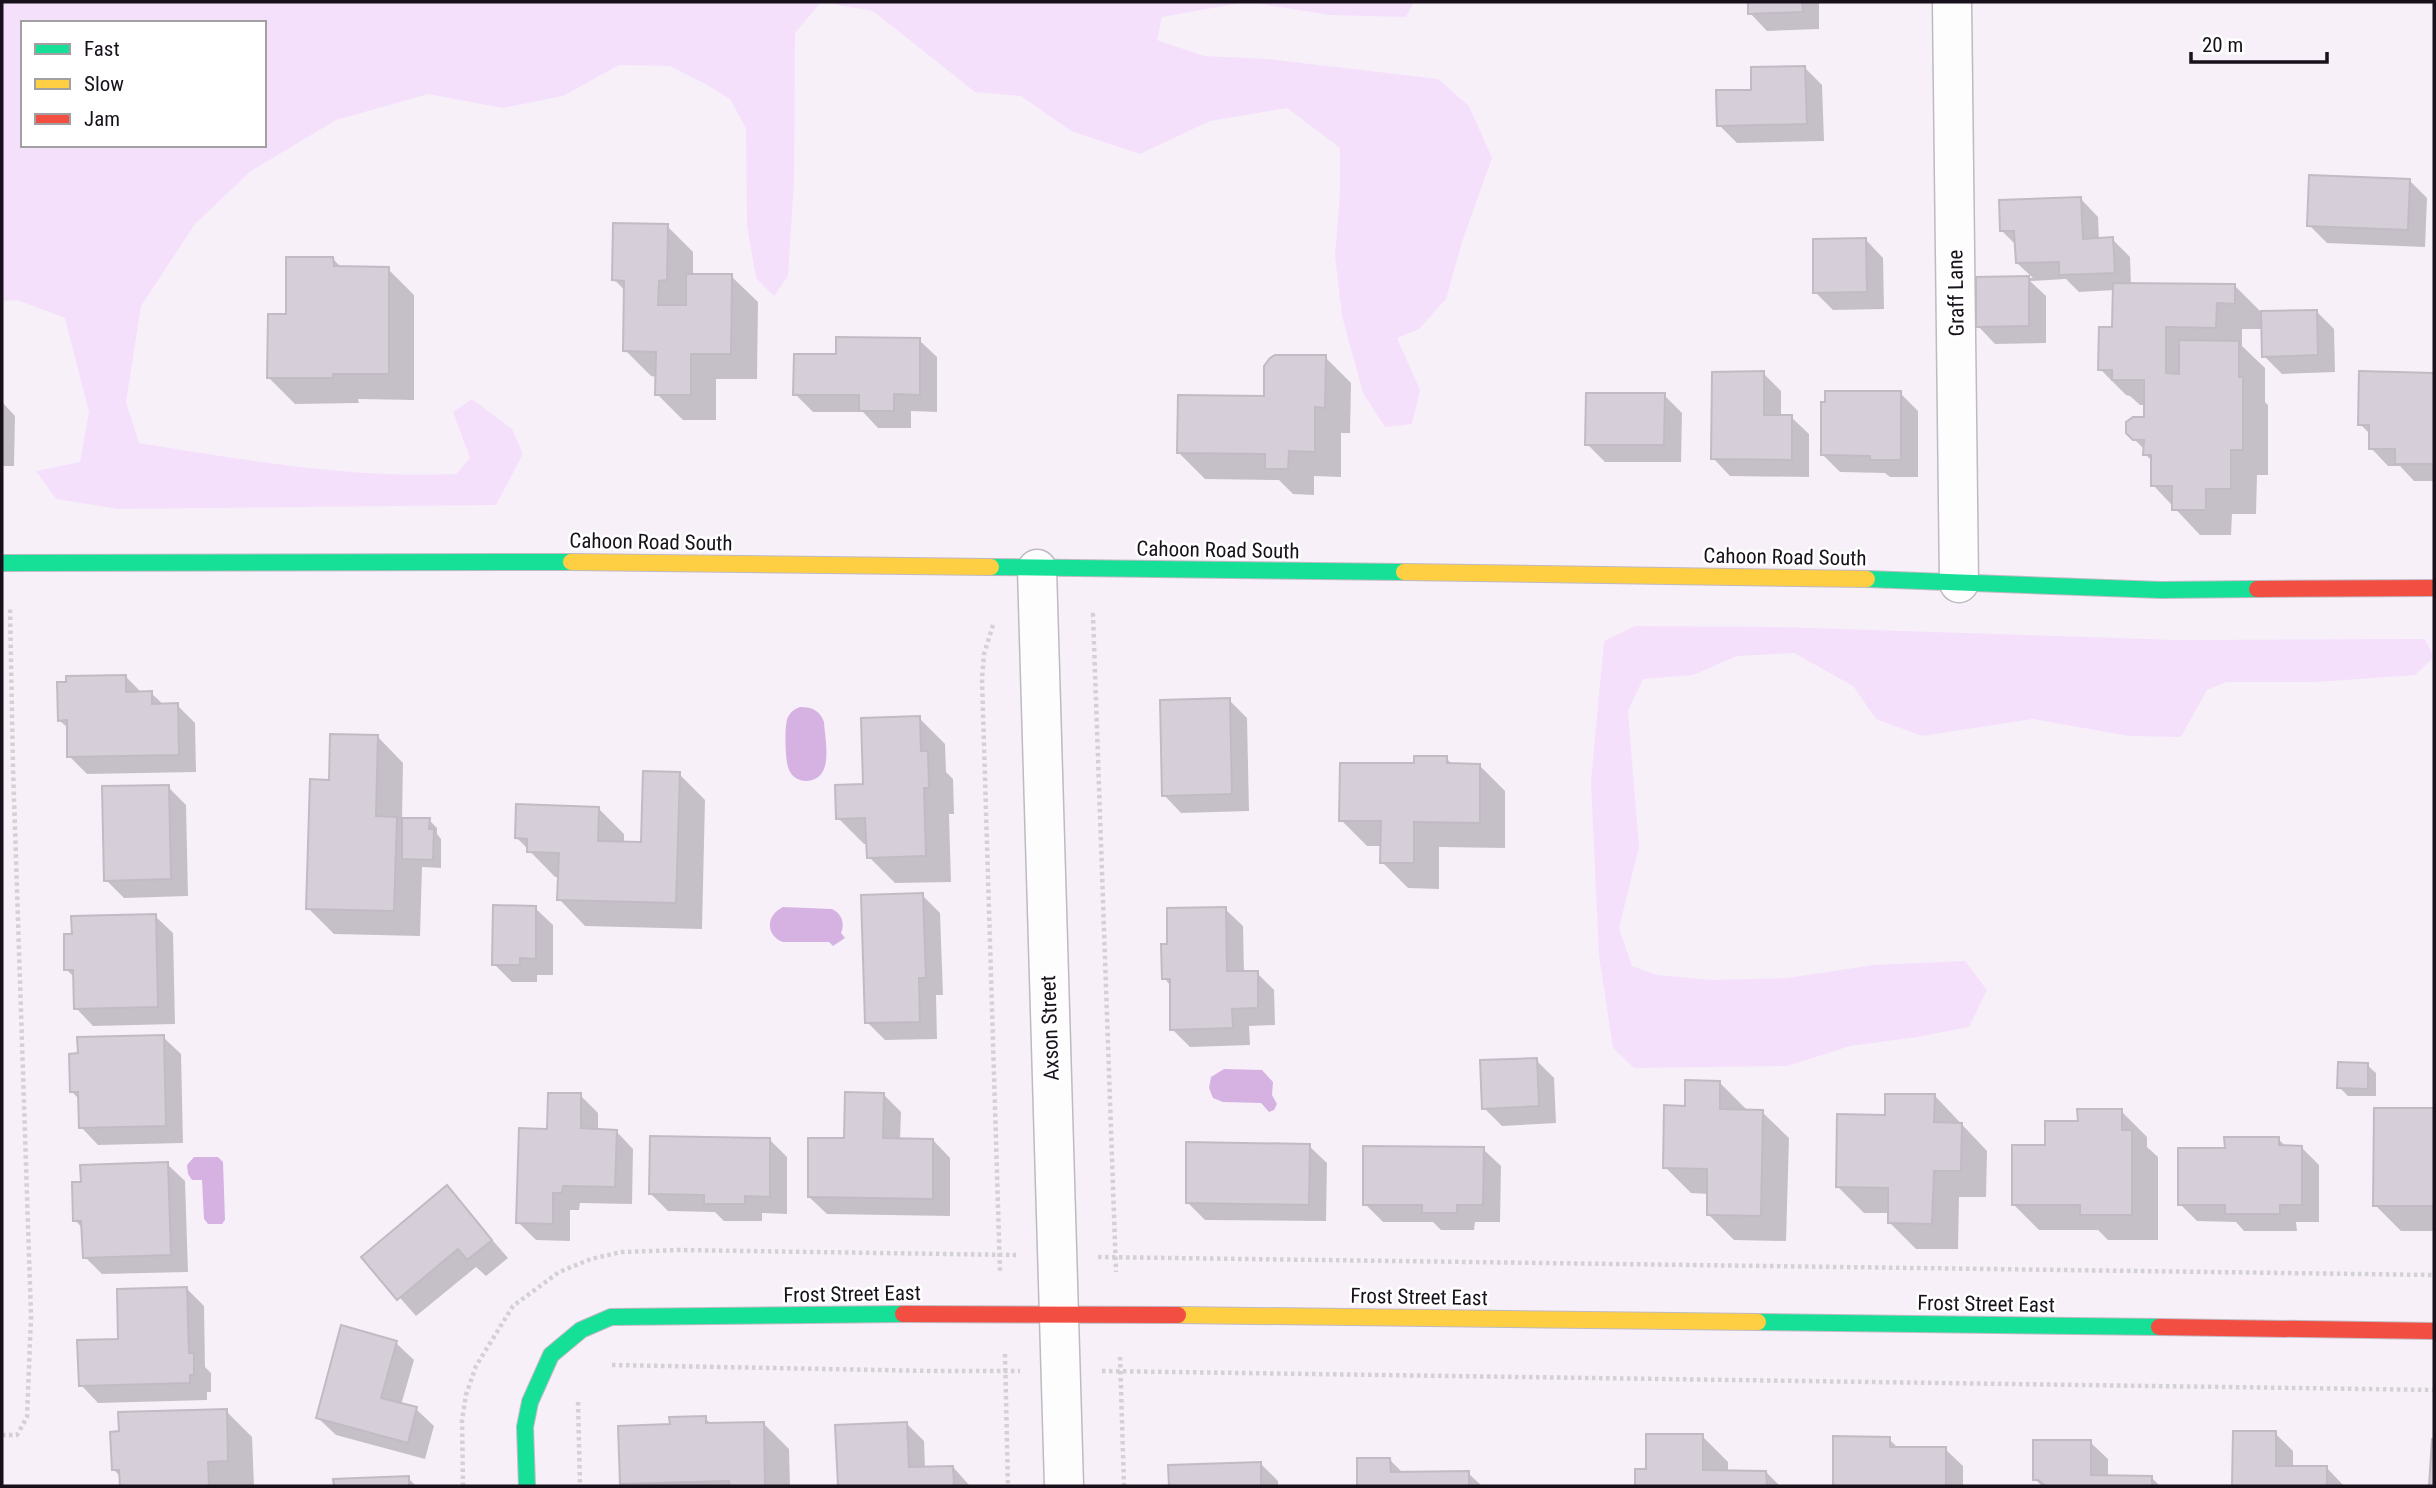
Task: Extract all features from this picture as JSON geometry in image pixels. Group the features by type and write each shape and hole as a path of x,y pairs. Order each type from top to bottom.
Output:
{"main road":[{"name":"Cahoon Road South","path":"2,563 494,561 1844,578 2161,590 2434,588"},
{"name":"Frost Street East","path":"527,1486 525,1427 530,1402 551,1355 581,1330 611,1317 1059,1313 2434,1331"}],"street":[{"name":"Graff Lane","path":"1952,2 1959,583"},
{"name":"Axson Street","path":"1037,569 1064,1486"}],"path":[{"path":"2,1436 17,1435 27,1417 31,1317 10,606"},
{"path":"997,614 984,654 982,679 1008,1486"},
{"path":"1039,614 1093,615 1124,1486"},
{"path":"605,1365 2434,1390"},
{"path":"578,1391 580,1486"}],"shaded area":[{"path":"2,2 821,2 795,33 794,180 788,276 774,296 756,278 747,225 746,128 730,99 670,66 619,65 563,96 503,108 428,94 336,120 251,171 195,224 141,306 126,402 139,443 258,462 337,471 456,474 470,458 453,412 472,399 512,429 523,454 496,505 118,509 56,499 36,471 80,462 89,412 65,318 17,300 2,301"},
{"path":"821,2 1246,2 1162,17 1157,40 1204,56 1268,59 1438,79 1469,106 1492,158 1463,239 1446,299 1419,329 1397,338 1420,390 1412,424 1385,427 1363,393 1342,316 1335,256 1340,148 1287,108 1210,121 1140,154 1071,131 1021,96 975,92 873,11"},
{"path":"1248,2 1414,2 1406,17 1330,15"},
{"path":"1635,626 1780,627 2178,640 2425,639 2434,657 2415,675 2318,682 2226,682 2207,690 2181,737 2129,736 2033,719 1922,736 1876,719 1853,686 1794,653 1737,656 1693,675 1643,679 1628,711 1639,847 1619,928 1632,966 1657,975 1712,980 1787,978 1874,965 1965,961 1987,990 1969,1027 1850,1046 1787,1066 1634,1068 1613,1048 1599,956 1591,781 1604,641"},
{"path":"800,707 818,712 824,722 826,739 825,767 815,779 806,781 796,778 790,772 786,752 788,717"},
{"path":"783,907 832,909 842,919 841,933 845,938 833,946 829,942 783,942 777,939 770,925 773,915"},
{"path":"1224,1069 1262,1070 1273,1082 1272,1095 1277,1104 1274,1110 1269,1112 1261,1103 1223,1102 1213,1098 1209,1088 1211,1077"},
{"path":"194,1157 218,1157 223,1162 225,1220 222,1224 208,1224 204,1219 202,1180 192,1180 188,1174 187,1165"}],"building":[{"path":"1748,2 1802,2 1803,12 1748,14"},
{"path":"1805,66 1807,124 1717,126 1716,90 1751,90 1751,67"},
{"path":"2309,175 2410,179 2408,230 2307,226"},
{"path":"2081,197 2083,239 2113,237 2115,273 2059,275 2059,262 2016,263 2014,231 2000,231 1999,200"},
{"path":"613,223 668,224 667,280 659,281 658,305 686,305 686,274 732,274 731,354 691,354 691,395 655,395 656,352 623,351 624,281 612,280"},
{"path":"1866,238 1867,292 1813,293 1813,239"},
{"path":"286,257 333,257 334,266 389,267 389,374 333,374 333,378 267,378 268,314 286,314"},
{"path":"2029,276 2029,326 1976,327 1976,277"},
{"path":"2113,283 2235,284 2235,304 2217,303 2216,328 2166,327 2166,373 2179,374 2179,340 2239,341 2239,377 2243,377 2243,450 2231,450 2231,489 2206,489 2206,510 2172,510 2172,486 2151,486 2151,455 2143,455 2144,440 2133,440 2126,433 2126,422 2133,417 2144,417 2144,380 2112,380 2112,370 2098,370 2099,327 2112,327"},
{"path":"2317,310 2318,355 2262,357 2261,311"},
{"path":"836,337 920,338 920,395 894,394 894,411 859,411 859,395 793,395 794,354 836,354"},
{"path":"1275,355 1326,355 1325,408 1315,407 1315,452 1289,451 1288,469 1265,469 1265,454 1177,453 1178,395 1264,396 1264,366"},
{"path":"1764,371 1764,415 1792,415 1792,460 1711,459 1712,372"},
{"path":"2359,371 2434,373 2434,464 2395,464 2395,449 2369,449 2369,425 2358,425"},
{"path":"1825,391 1901,391 1901,460 1821,455 1821,402 1825,402"},
{"path":"1586,393 1665,393 1664,445 1585,445"},
{"path":"126,675 126,692 152,691 152,704 178,703 179,755 67,757 67,720 58,721 57,682 66,682 66,676"},
{"path":"1230,698 1232,794 1162,796 1160,700"},
{"path":"920,716 921,751 928,751 929,788 924,788 926,856 867,858 865,818 836,819 835,785 863,784 861,718"},
{"path":"330,734 378,735 376,816 397,817 394,911 306,909 310,779 329,780"},
{"path":"1414,756 1447,756 1447,763 1480,764 1480,823 1414,822 1414,863 1380,863 1381,821 1339,821 1340,763 1414,763"},
{"path":"643,771 680,772 676,903 557,900 559,853 527,852 527,839 515,838 516,804 599,807 598,841 641,842"},
{"path":"169,785 171,879 104,881 102,786"},
{"path":"402,818 430,818 429,829 434,829 433,860 402,859"},
{"path":"923,893 926,978 919,978 920,1022 865,1023 861,895"},
{"path":"493,905 536,906 536,959 520,958 520,965 492,965"},
{"path":"1226,907 1227,971 1258,971 1258,1008 1232,1009 1233,1028 1170,1030 1170,979 1162,979 1161,944 1167,944 1167,908"},
{"path":"156,914 158,1007 74,1009 73,970 64,970 64,934 72,934 71,916"},
{"path":"164,1035 166,1126 79,1128 78,1092 70,1092 69,1054 78,1053 77,1037"},
{"path":"1537,1058 1539,1106 1482,1109 1480,1060"},
{"path":"2338,1062 2368,1063 2368,1089 2337,1088"},
{"path":"1685,1080 1720,1081 1720,1109 1763,1110 1761,1216 1707,1215 1707,1169 1663,1168 1664,1105 1685,1106"},
{"path":"845,1092 884,1093 883,1138 933,1139 933,1199 808,1197 808,1138 844,1138"},
{"path":"548,1093 581,1093 581,1128 617,1130 615,1187 563,1186 562,1193 553,1193 553,1224 516,1223 519,1128 547,1129"},
{"path":"1885,1094 1935,1094 1934,1122 1962,1123 1961,1171 1934,1171 1932,1224 1888,1223 1888,1188 1836,1187 1837,1114 1885,1115"},
{"path":"2374,1108 2434,1108 2434,1206 2373,1206"},
{"path":"2077,1109 2122,1109 2122,1130 2132,1130 2132,1215 2080,1215 2080,1205 2012,1205 2012,1145 2045,1145 2045,1121 2078,1121"},
{"path":"650,1136 770,1138 770,1197 745,1196 745,1204 704,1204 704,1195 649,1194"},
{"path":"2224,1137 2279,1137 2279,1145 2302,1146 2302,1205 2280,1205 2280,1214 2225,1214 2225,1205 2178,1205 2178,1148 2225,1148"},
{"path":"1186,1142 1310,1144 1309,1205 1186,1203"},
{"path":"1363,1146 1484,1147 1483,1205 1457,1205 1457,1213 1422,1213 1422,1205 1363,1205"},
{"path":"168,1162 171,1255 83,1258 81,1221 73,1221 72,1182 81,1182 80,1165"},
{"path":"447,1185 492,1240 467,1260 458,1249 397,1300 361,1257"},
{"path":"187,1287 189,1353 194,1353 194,1375 190,1375 190,1383 79,1386 77,1340 118,1339 117,1289"},
{"path":"341,1325 397,1341 381,1398 417,1407 408,1443 316,1418"},
{"path":"227,1409 228,1461 208,1462 209,1486 120,1486 119,1470 112,1470 110,1432 119,1431 118,1412"},
{"path":"706,1416 706,1423 764,1422 765,1486 729,1486 729,1481 620,1484 618,1426 670,1424 669,1417"},
{"path":"907,1422 909,1467 953,1466 954,1486 838,1486 835,1425"},
{"path":"2233,1431 2276,1431 2276,1466 2327,1466 2327,1486 2232,1486"},
{"path":"1646,1434 1703,1434 1703,1470 1766,1471 1767,1486 1635,1486 1635,1469 1646,1469"},
{"path":"1833,1436 1890,1437 1890,1447 1946,1447 1946,1486 1833,1486"},
{"path":"2432,1439 2434,1486 2429,1486"},
{"path":"2033,1440 2091,1440 2091,1475 2152,1476 2152,1486 2046,1486 2033,1480"},
{"path":"1357,1458 1390,1458 1391,1472 1469,1471 1469,1486 1357,1486"},
{"path":"1261,1462 1261,1486 1169,1486 1168,1465"},
{"path":"409,1476 409,1486 334,1486 333,1479"}],"traffic: fast":[{"path":"2,563 571,562"},
{"path":"991,567 1404,572"},
{"path":"1867,579 2161,590 2257,589"},
{"path":"527,1486 525,1427 530,1402 551,1355 581,1330 611,1317 903,1314"},
{"path":"1758,1322 2159,1327"}],"traffic: slow":[{"path":"571,562 991,567"},
{"path":"1404,572 1867,579"},
{"path":"1178,1315 1758,1322"}],"traffic: jam":[{"path":"2257,589 2434,588"},
{"path":"903,1314 1178,1315"},
{"path":"2159,1327 2434,1331"}]}
